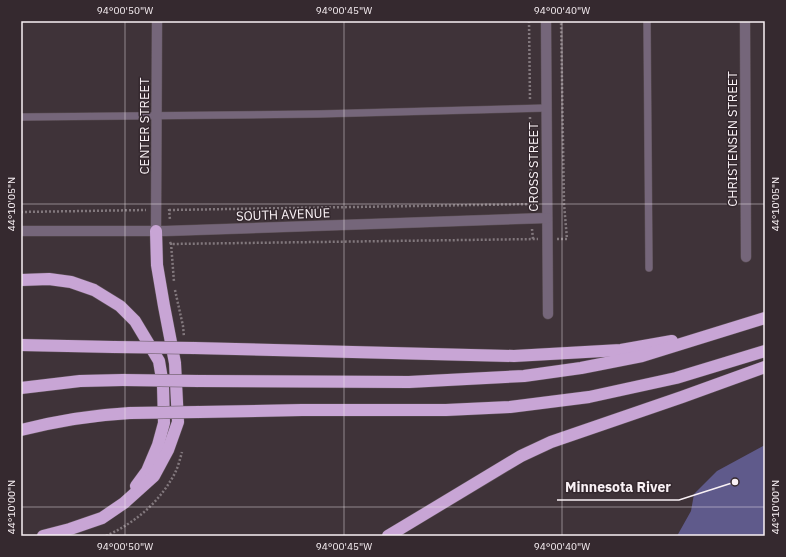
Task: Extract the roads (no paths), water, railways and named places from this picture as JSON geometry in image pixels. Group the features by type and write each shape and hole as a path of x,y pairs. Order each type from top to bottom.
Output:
{"highway":[{"path":"43,536 102,518 124,503 154,476 168,450 178,422 176,363 157,265 161,231"},
{"path":"21,280 49,279 71,282 94,290 120,306 135,321 159,361 163,385 164,423 158,445 147,471 124,503"},
{"path":"21,388 80,381 409,382 524,376 581,368 642,356 765,318"},
{"path":"21,345 521,355 621,350 726,331"},
{"path":"21,430 87,416 130,413 302,410 446,410 510,407 589,397 662,381 765,351"},
{"path":"388,536 509,463 551,442 682,398 765,367"}],"street":[{"name":"CENTER STREET","path":"157,21 157,116 161,231"},
{"name":"CROSS STREET","path":"546,21 548,314"},
{"name":"CHRISTENSEN STREET","path":"745,21 746,257"},
{"name":"SOUTH AVENUE","path":"21,231 161,231 547,218"}],"lane":[{"path":"648,21 649,268"},
{"path":"21,117 318,114 546,108"}],"place":[{"name":"Minnesota River","path":"735,482"}]}
